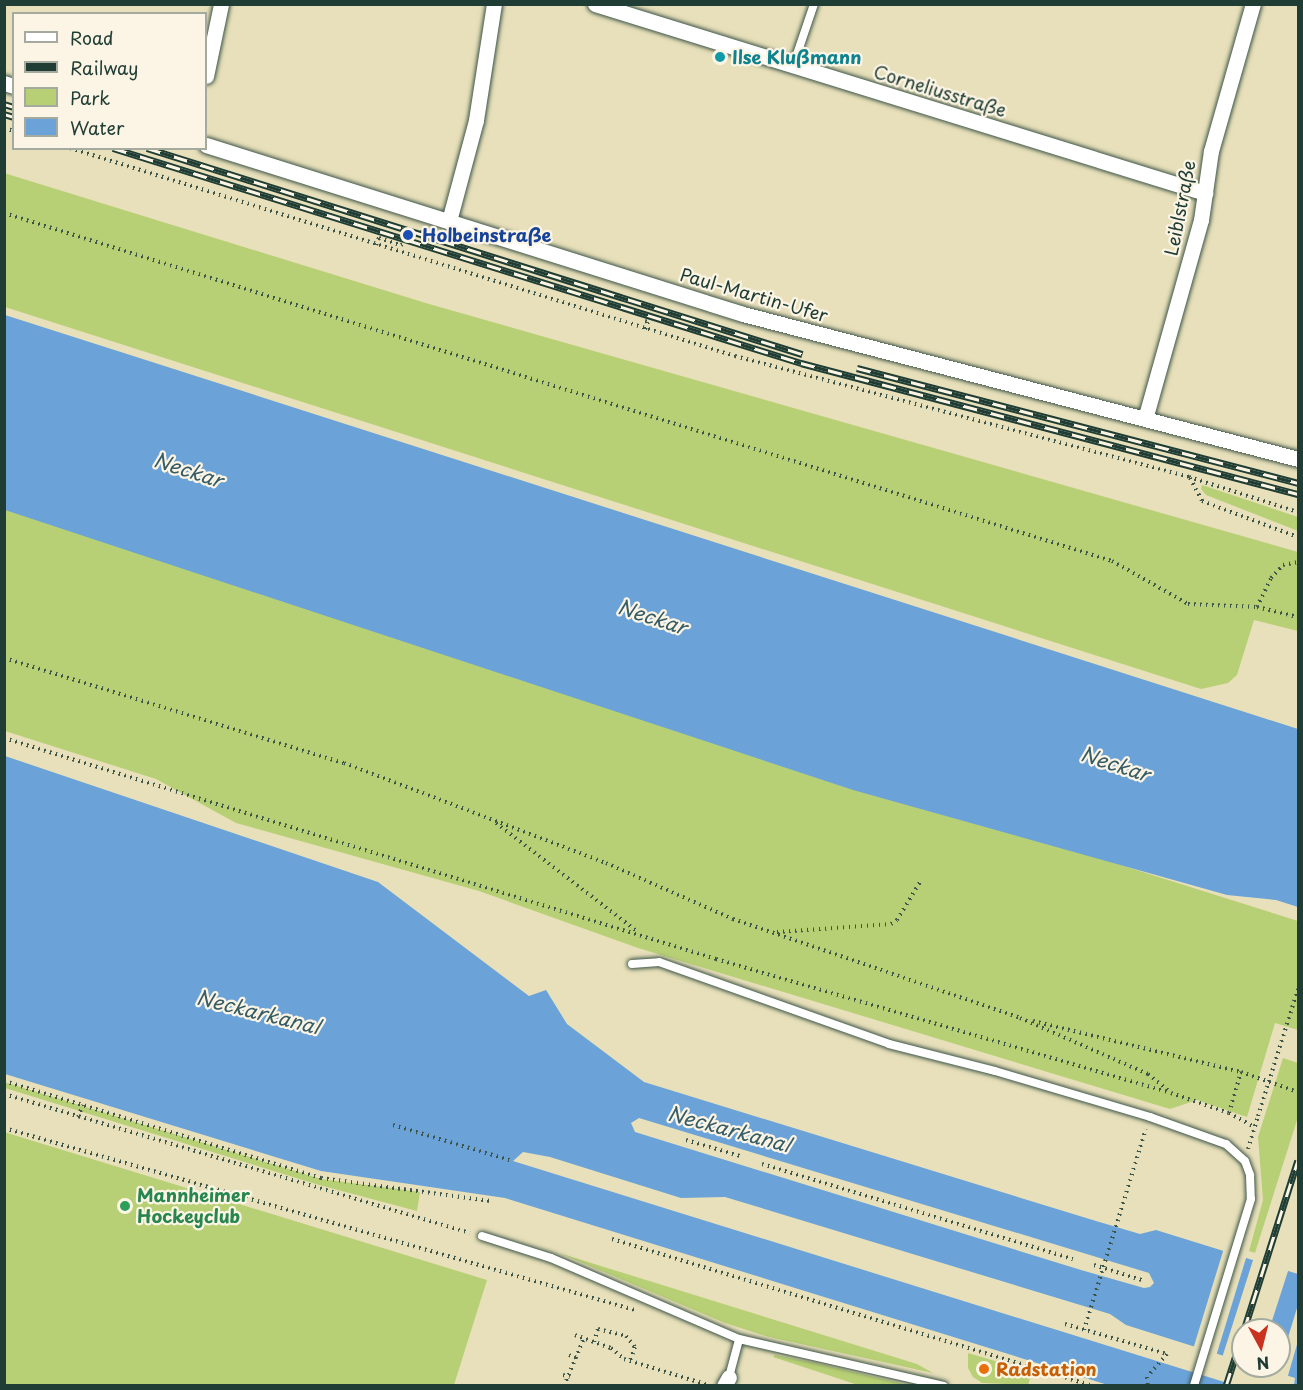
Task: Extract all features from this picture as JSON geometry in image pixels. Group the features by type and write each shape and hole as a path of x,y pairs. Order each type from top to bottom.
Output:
{"street":[{"path":"207,72 222,4"},
{"path":"449,221 476,120 494,4"},
{"name":"Leiblstraße","path":"1145,419 1201,220 1211,151 1253,4"},
{"name":"Corneliusstraße","path":"596,5 1205,193"},
{"name":"Paul-Martin-Ufer","path":"207,145 744,314 1299,459"}],"lane":[{"path":"793,66 814,4"},
{"path":"632,964 659,962 889,1044 995,1071 1150,1117 1226,1144 1245,1161 1250,1175 1251,1199 1194,1386"},
{"path":"482,1236 551,1258 739,1338 944,1386"},
{"path":"727,1381 739,1338"}],"path":[{"path":"76,150 645,329 896,401 1189,477 1299,512"},
{"path":"4,213 1112,561 1188,603 1257,606 1299,617"},
{"path":"376,245 379,238 401,245"},
{"path":"645,321 648,322 645,329"},
{"path":"1189,477 1202,501 1299,537"},
{"path":"1257,606 1270,578 1283,565 1299,562"},
{"path":"4,658 344,763 606,863 733,919 1020,1018 1148,1074 1172,1093"},
{"path":"4,738 716,959 1172,1093 1229,1113 1254,1127"},
{"path":"494,821 640,934"},
{"path":"773,933 891,924 897,920 920,882"},
{"path":"1245,1161 1299,989"},
{"path":"1020,1018 1241,1072 1299,1092"},
{"path":"1229,1113 1241,1072"},
{"path":"4,1081 321,1178 492,1201"},
{"path":"4,1094 482,1236"},
{"path":"78,1117 83,1105"},
{"path":"1084,1330 1150,1117"},
{"path":"393,1125 513,1161"},
{"path":"4,1128 619,1307 642,1311"},
{"path":"686,1140 740,1156"},
{"path":"762,1164 1073,1259"},
{"path":"612,1239 1093,1386"},
{"path":"1094,1265 1145,1281"},
{"path":"1065,1324 1167,1354 1147,1377 1148,1386"},
{"path":"594,1342 598,1329 626,1336 635,1347 630,1361"},
{"path":"575,1335 611,1348 630,1361 709,1386"},
{"path":"564,1386 570,1377 584,1338"},
{"path":"569,1355 577,1358"},
{"path":"563,1375 570,1377"}],"green space":[{"path":"4,173 429,304 1298,552 1298,631 1254,620 1237,675 1228,683 1201,689 5,307"},
{"path":"1202,485 1298,517 1298,531 1206,495 1201,489"},
{"path":"5,503 864,784 1298,921 1298,1030 1275,1023 1247,1117 1197,1100 1170,1109 638,948 479,891 236,823 156,779 5,731"},
{"path":"1283,1058 1298,1063 1298,1117 1255,1253 1249,1251 1263,1200 1258,1137"},
{"path":"4,1082 321,1179 420,1192 417,1211 319,1185 5,1088"},
{"name":"Mannheimer Hockeyclub","path":"4,1132 487,1280 454,1385 5,1385"},
{"path":"559,1253 917,1364 933,1373 769,1337 725,1323"},
{"path":"968,1353 1032,1372 1028,1385 982,1383 973,1377 968,1368"},
{"path":"775,1355 908,1385 858,1385 773,1357"}],"water":[{"name":"Neckar","path":"5,315 1298,729 1298,907 1276,900 1227,895 853,790 5,510"},
{"name":"Neckarkanal","path":"5,756 378,882 529,996 546,990 567,1024 644,1082 1140,1234 1156,1230 1298,1274 1298,1385 1294,1385 1295,1378 1291,1377 1291,1318 1231,1318 1231,1358 1126,1325 1110,1314 725,1197 681,1198 550,1157 523,1152 513,1161 1234,1385 1108,1385 505,1198 321,1171 5,1074","holes":["639,1118 1149,1273 1154,1283 1144,1288 1081,1270 635,1132 631,1123"]}],"pier":[{"path":"1224,1248 1247,1255 1216,1356 1193,1349"},
{"path":"1254,1257 1289,1268 1273,1318 1235,1318"},
{"path":"1298,1305 1298,1341 1291,1365 1291,1328"},
{"path":"1231,1330 1231,1361 1222,1358"}],"railway":[{"path":"4,104 12,106"},
{"path":"4,114 12,116"},
{"path":"119,150 801,363 1298,494"},
{"path":"153,150 802,354"},
{"path":"857,368 1298,483"},
{"path":"1248,1318 1298,1160"},
{"path":"1226,1386 1231,1370"}],"place":[{"name":"Ilse Klußmann","path":"720,57"},
{"name":"Holbeinstraße","path":"408,235"},
{"name":"Mannheimer Hockeyclub","path":"125,1206"},
{"name":"Radstation","path":"984,1369"}]}
